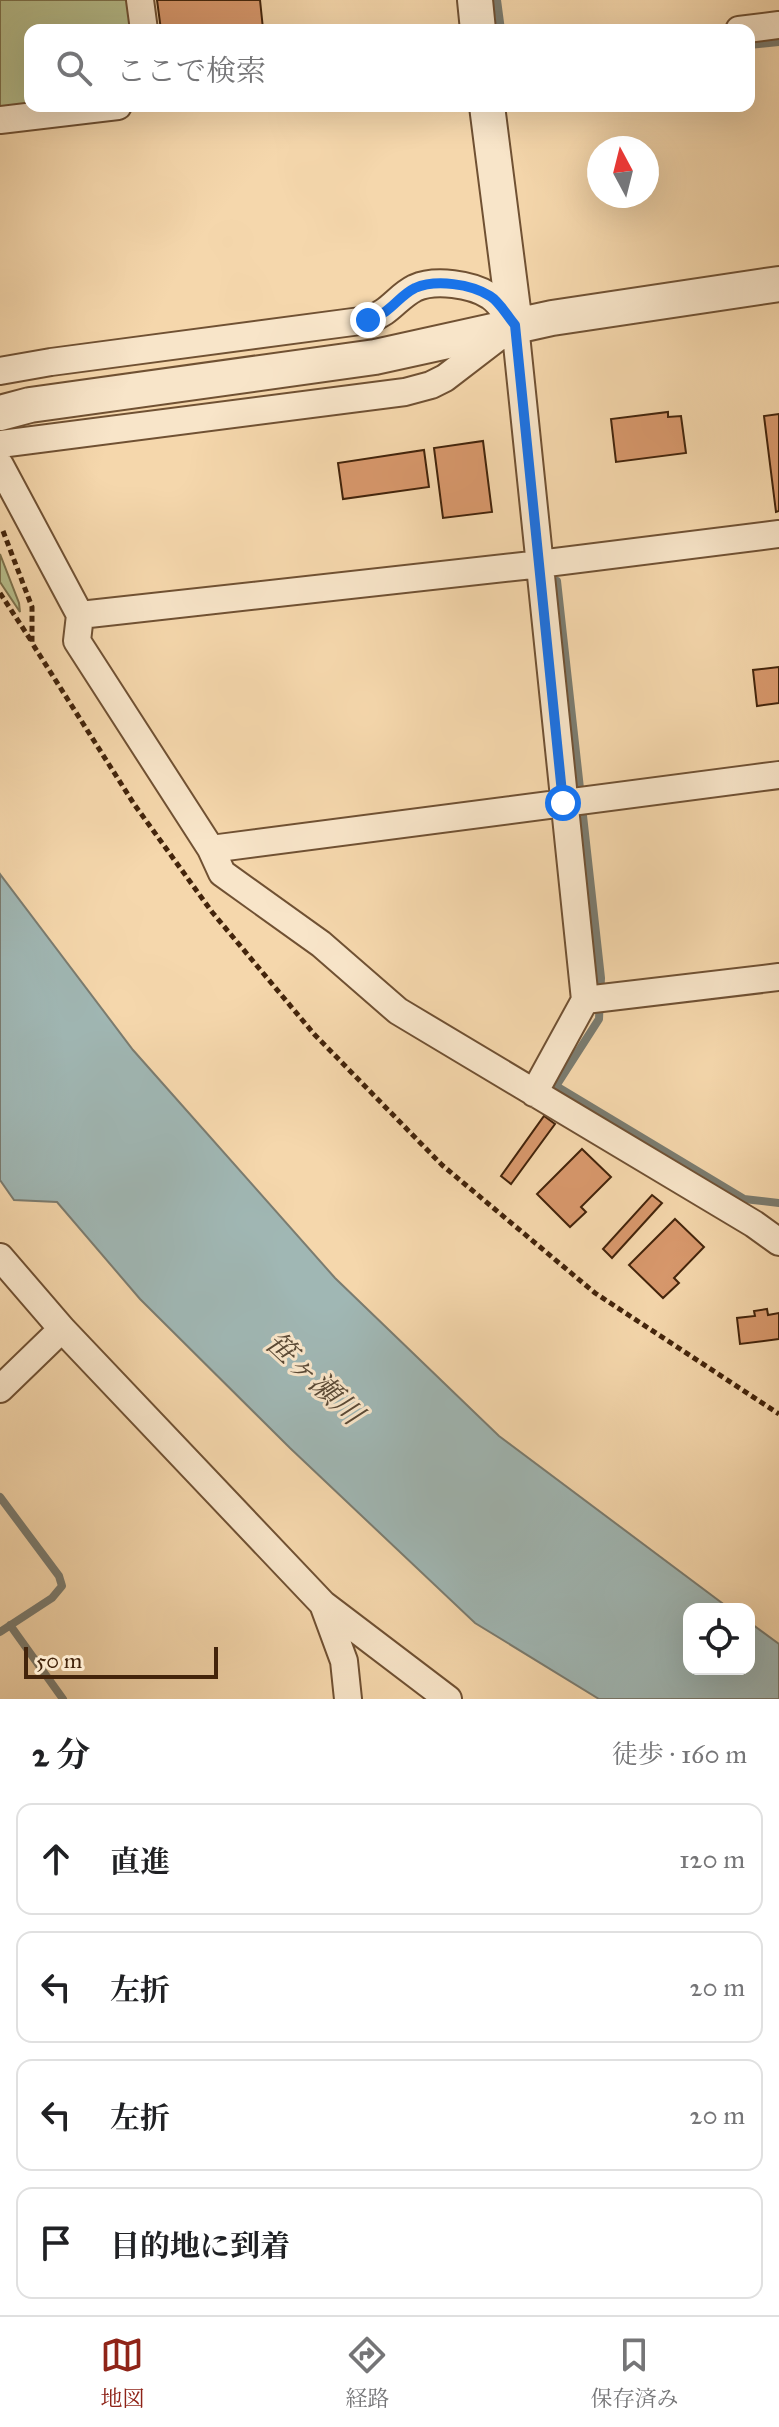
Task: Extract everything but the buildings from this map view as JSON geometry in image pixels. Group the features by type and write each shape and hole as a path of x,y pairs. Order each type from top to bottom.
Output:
{"street":[{"path":"140,0 143,24"},
{"path":"475,0 477,24"},
{"path":"755,28 779,25"},
{"path":"0,120 67,112"},
{"path":"488,112 515,325 538,564 574,802 595,999 534,1093"},
{"path":"0,371 368,320 384,315 413,289 443,284 467,287 489,295 515,325"},
{"path":"0,413 30,405 375,357 515,325 779,284"},
{"path":"0,444 405,392 445,378 515,325"},
{"path":"0,465 80,615 77,641 211,849 222,873 321,944 398,1011 534,1093 766,1224 779,1242"},
{"path":"80,615 779,534"},
{"path":"211,849 779,775"},
{"path":"595,999 779,977"},
{"path":"0,1257 62,1329 323,1604 448,1699"},
{"path":"0,1389 62,1329"},
{"path":"323,1604 344,1661 348,1699"}],"path":[{"path":"0,522 32,607 32,643"},
{"path":"0,593 134,804 212,912 325,1045 442,1165 595,1293 779,1414"}],"green space":[{"path":"0,0 128,0 131,24 24,24 24,106 0,109"},
{"path":"0,554 19,603 20,612 0,582"}],"water":[{"name":"笹ヶ瀬川","path":"0,874 133,1050 335,1278 499,1436 722,1603 683,1603 683,1675 755,1675 755,1626 779,1644 779,1699 599,1699 475,1623 290,1448 140,1299 57,1202 14,1200 0,1180"}],"waterway":[{"path":"497,0 500,24"},
{"path":"755,44 779,42"},
{"path":"557,581 601,978 599,1019 556,1086 744,1199 779,1203"},
{"path":"0,1497 59,1576 62,1586 52,1598 0,1632"},
{"path":"10,1625 63,1699"}],"route":[{"path":"368,320 384,315 413,289 443,284 467,287 489,295 515,325 563,803"}]}
